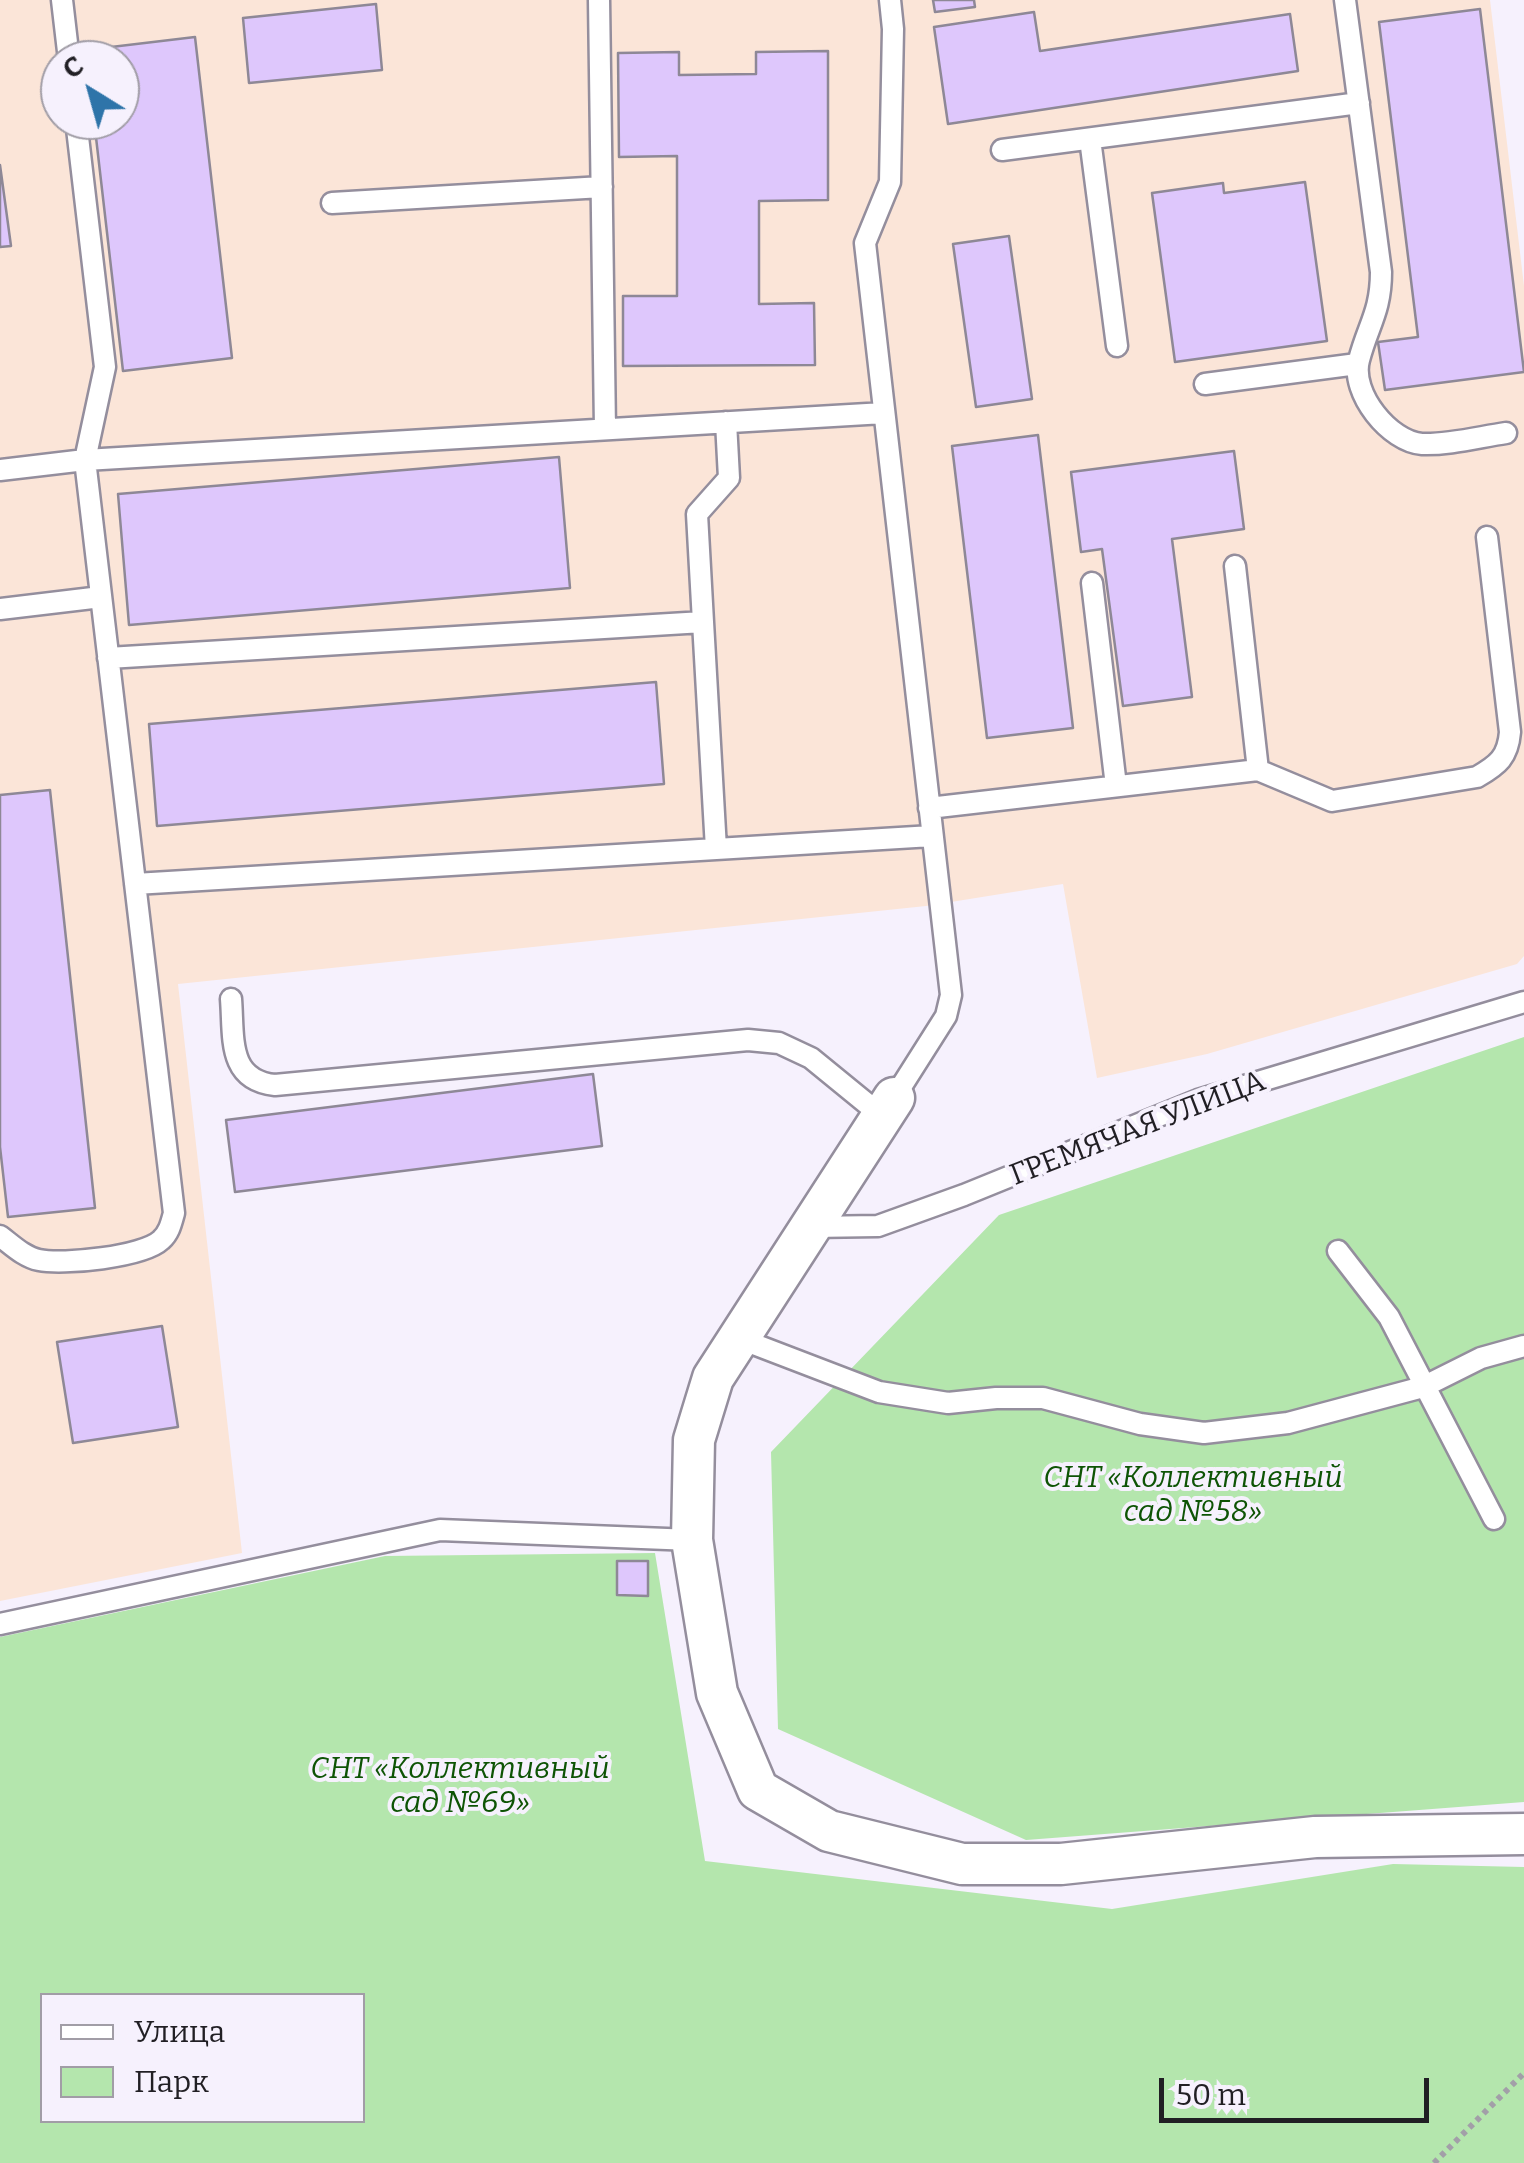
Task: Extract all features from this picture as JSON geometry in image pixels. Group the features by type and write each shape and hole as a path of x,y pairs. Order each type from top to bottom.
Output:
{"street":[{"path":"888,1107 713,1378 694,1440 692,1540 717,1694 758,1790 829,1831 962,1864 1061,1864 1315,1837 1524,1834"}],"lane":[{"path":"62,0 67,40"},
{"path":"599,0 605,429"},
{"path":"231,999 236,1058 243,1073 258,1083 748,1040 779,1043 811,1058 888,1107 946,1016 950,995 865,243 890,182 890,0"},
{"path":"1346,0 1381,296 1357,364 1366,404 1408,440 1419,444 1506,434"},
{"path":"1002,150 1359,103"},
{"path":"1090,139 1117,346"},
{"path":"0,1236 38,1260 60,1262 143,1251 170,1230 174,1213 85,460 105,367 78,140"},
{"path":"332,203 602,187"},
{"path":"1205,384 1357,364"},
{"path":"0,470 85,460 884,412"},
{"path":"716,849 697,514 729,478 726,422"},
{"path":"929,808 1258,770 1332,801 1477,776 1497,766 1508,751 1510,732 1488,536"},
{"path":"1235,566 1258,770"},
{"path":"1092,583 1116,786"},
{"path":"0,609 102,597"},
{"path":"108,658 703,622"},
{"path":"135,884 932,836"},
{"name":"ГРЕМЯЧАЯ УЛИЦА","path":"809,1227 878,1226 964,1196 1198,1100 1524,1002"},
{"path":"1338,1251 1389,1317 1494,1519"},
{"path":"738,1338 879,1392 948,1403 1043,1398 1140,1424 1204,1433 1288,1424 1423,1387 1481,1358 1524,1346"},
{"path":"0,1624 440,1530 692,1540"}],"path":[{"path":"1434,2163 1524,2074"}],"shaded area":[{"path":"0,0 1490,0 1524,286 1524,956 1517,964 1207,1054 1097,1078 1063,884 926,906 178,984 242,1553 0,1601"}],"green space":[{"name":"СНТ «Коллективный сад №58»","path":"1524,1037 1524,1802 1026,1840 778,1729 771,1452 999,1215"},
{"name":"СНТ «Коллективный сад №69»","path":"655,1553 705,1861 1112,1909 1393,1864 1524,1867 1524,2163 0,2163 0,1637 385,1556"}],"building":[{"path":"933,0 974,0 975,7 935,12"},
{"path":"376,4 382,70 249,83 243,18"},
{"path":"1480,9 1524,372 1385,390 1378,342 1418,337 1379,22"},
{"path":"1034,12 1040,51 1290,14 1298,71 948,124 934,27"},
{"path":"195,37 232,358 123,371 96,140 140,140 140,44"},
{"path":"828,51 828,200 759,201 759,304 814,303 815,365 623,366 623,296 677,296 677,156 619,157 618,53 679,52 679,75 756,74 756,52"},
{"path":"0,165 11,246 0,247"},
{"path":"1305,182 1327,341 1175,362 1152,193 1223,183 1224,193"},
{"path":"1009,236 1032,399 976,407 953,244"},
{"path":"1038,435 1073,728 987,738 952,446"},
{"path":"1234,451 1244,529 1172,539 1192,697 1123,706 1102,549 1081,552 1071,472"},
{"path":"559,457 570,588 129,625 118,494"},
{"path":"656,682 664,784 157,826 149,724"},
{"path":"50,790 95,1208 8,1217 0,1147 0,795"},
{"path":"593,1074 602,1146 235,1192 226,1120"},
{"path":"162,1326 178,1427 73,1443 57,1342"},
{"path":"617,1561 648,1561 648,1596 617,1595"}]}
